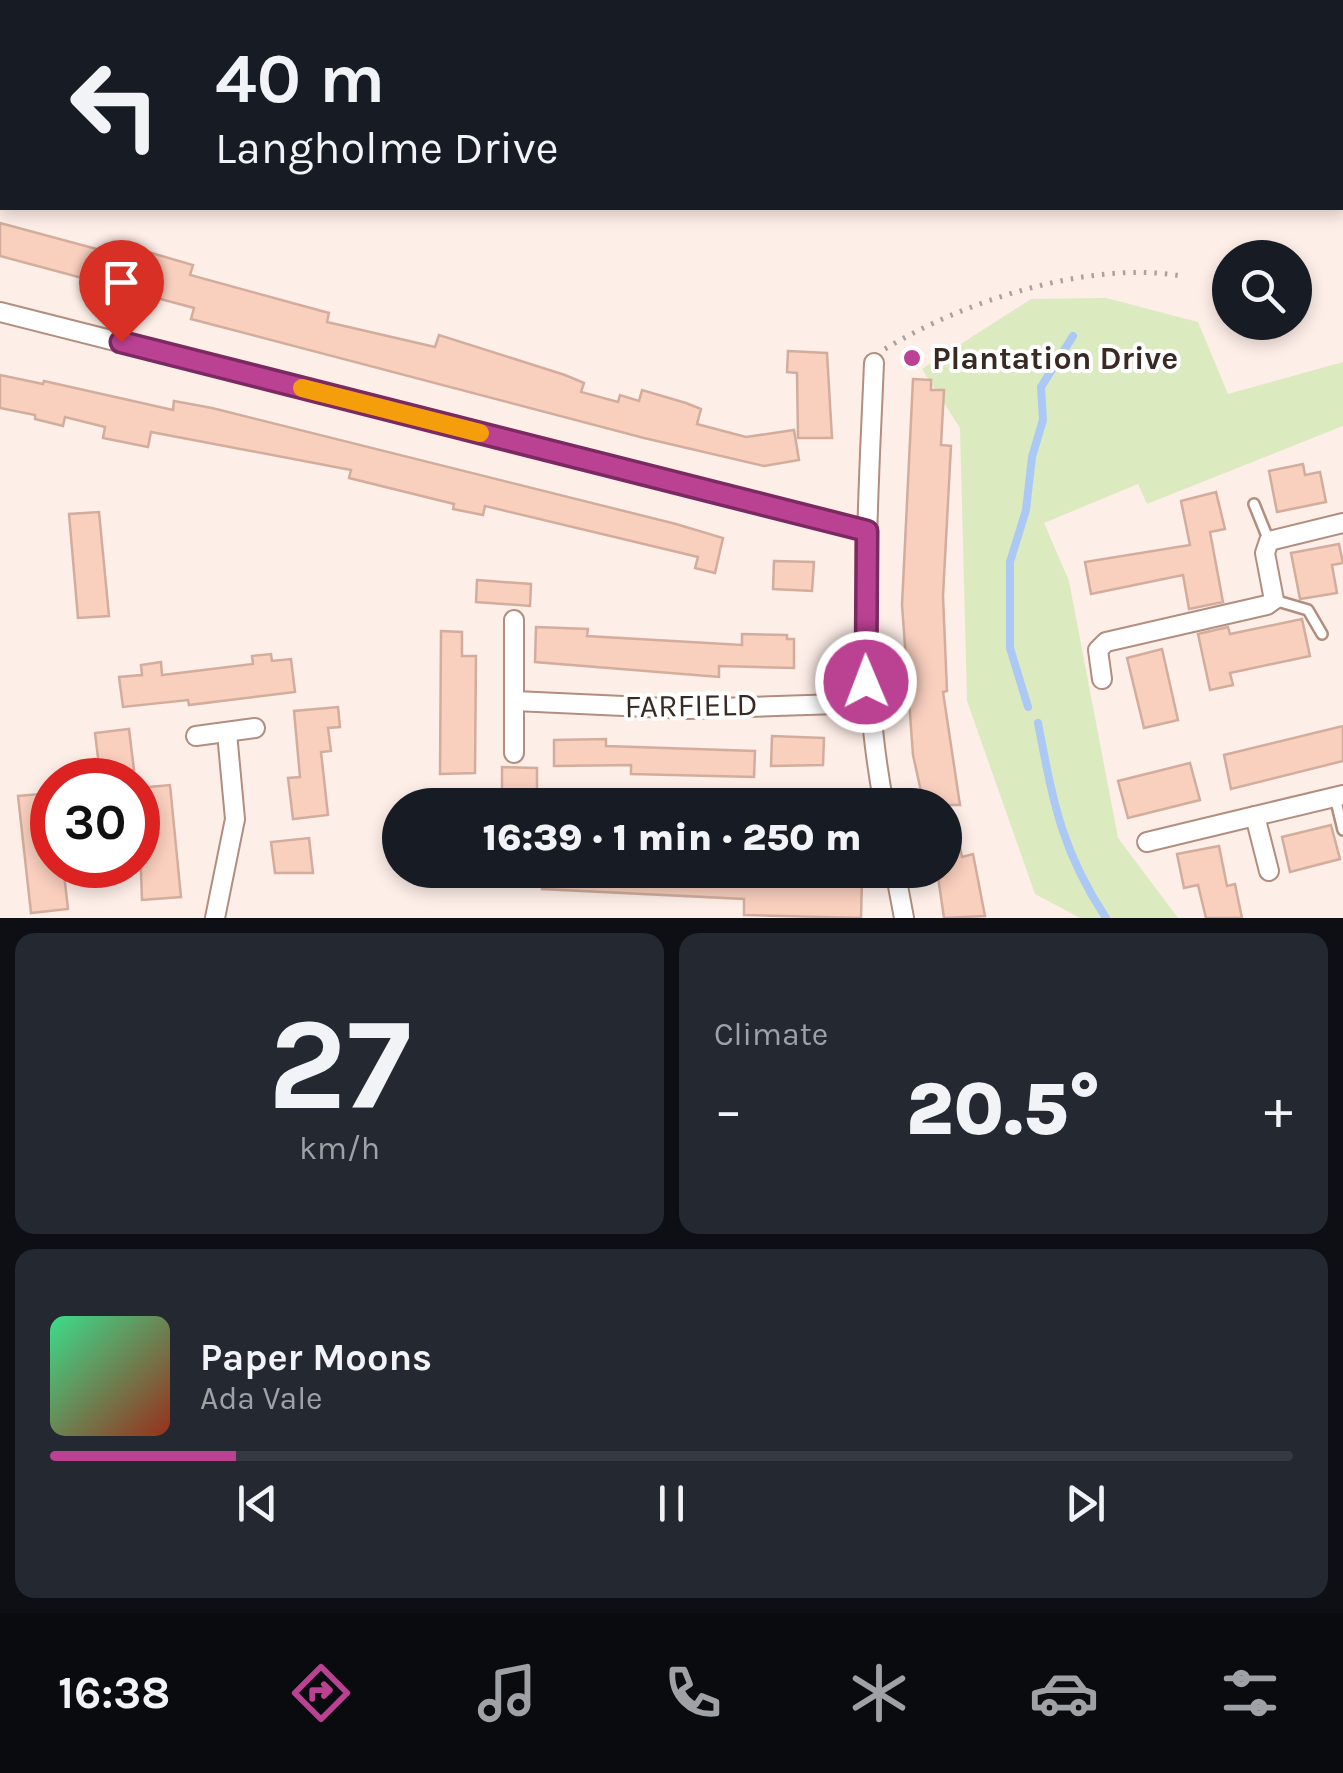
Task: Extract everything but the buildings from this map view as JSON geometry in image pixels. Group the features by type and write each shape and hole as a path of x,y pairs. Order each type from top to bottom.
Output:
{"street":[{"path":"0,312 867,531"},
{"path":"874,363 867,531 868,704 881,788"},
{"path":"1102,679 1098,650 1106,642 1266,606 1274,600 1266,553 1269,540 1343,522"},
{"path":"514,620 514,753"},
{"name":"FARFIELD","path":"515,701 688,709 868,704"},
{"path":"196,736 255,728"},
{"path":"214,918 235,819 226,733"},
{"path":"1147,842 1339,796"},
{"path":"1254,816 1268,871"},
{"path":"899,888 904,918"}],"lane":[{"path":"1254,504 1269,540"},
{"path":"1274,600 1308,610 1322,634"},
{"path":"1339,796 1343,830"}],"path":[{"path":"874,363 895,343 1051,281 1118,272 1182,276"}],"green space":[{"path":"1106,298 1198,322 1228,394 1343,362 1343,426 1147,504 1138,484 1044,523 1069,581 1118,838 1178,918 1080,918 1035,894 967,701 960,428 922,369 1031,299"}],"waterway":[{"path":"1028,707 1010,648 1010,562 1026,510 1032,457 1043,420 1041,387 1073,336"},
{"path":"1038,723 1054,801 1069,847 1106,918"}],"slow traffic":[{"path":"302,388 480,433"}],"place":[{"name":"Plantation Drive","path":"912,358"}],"route":[{"path":"121,342 867,531 866,682"}]}
